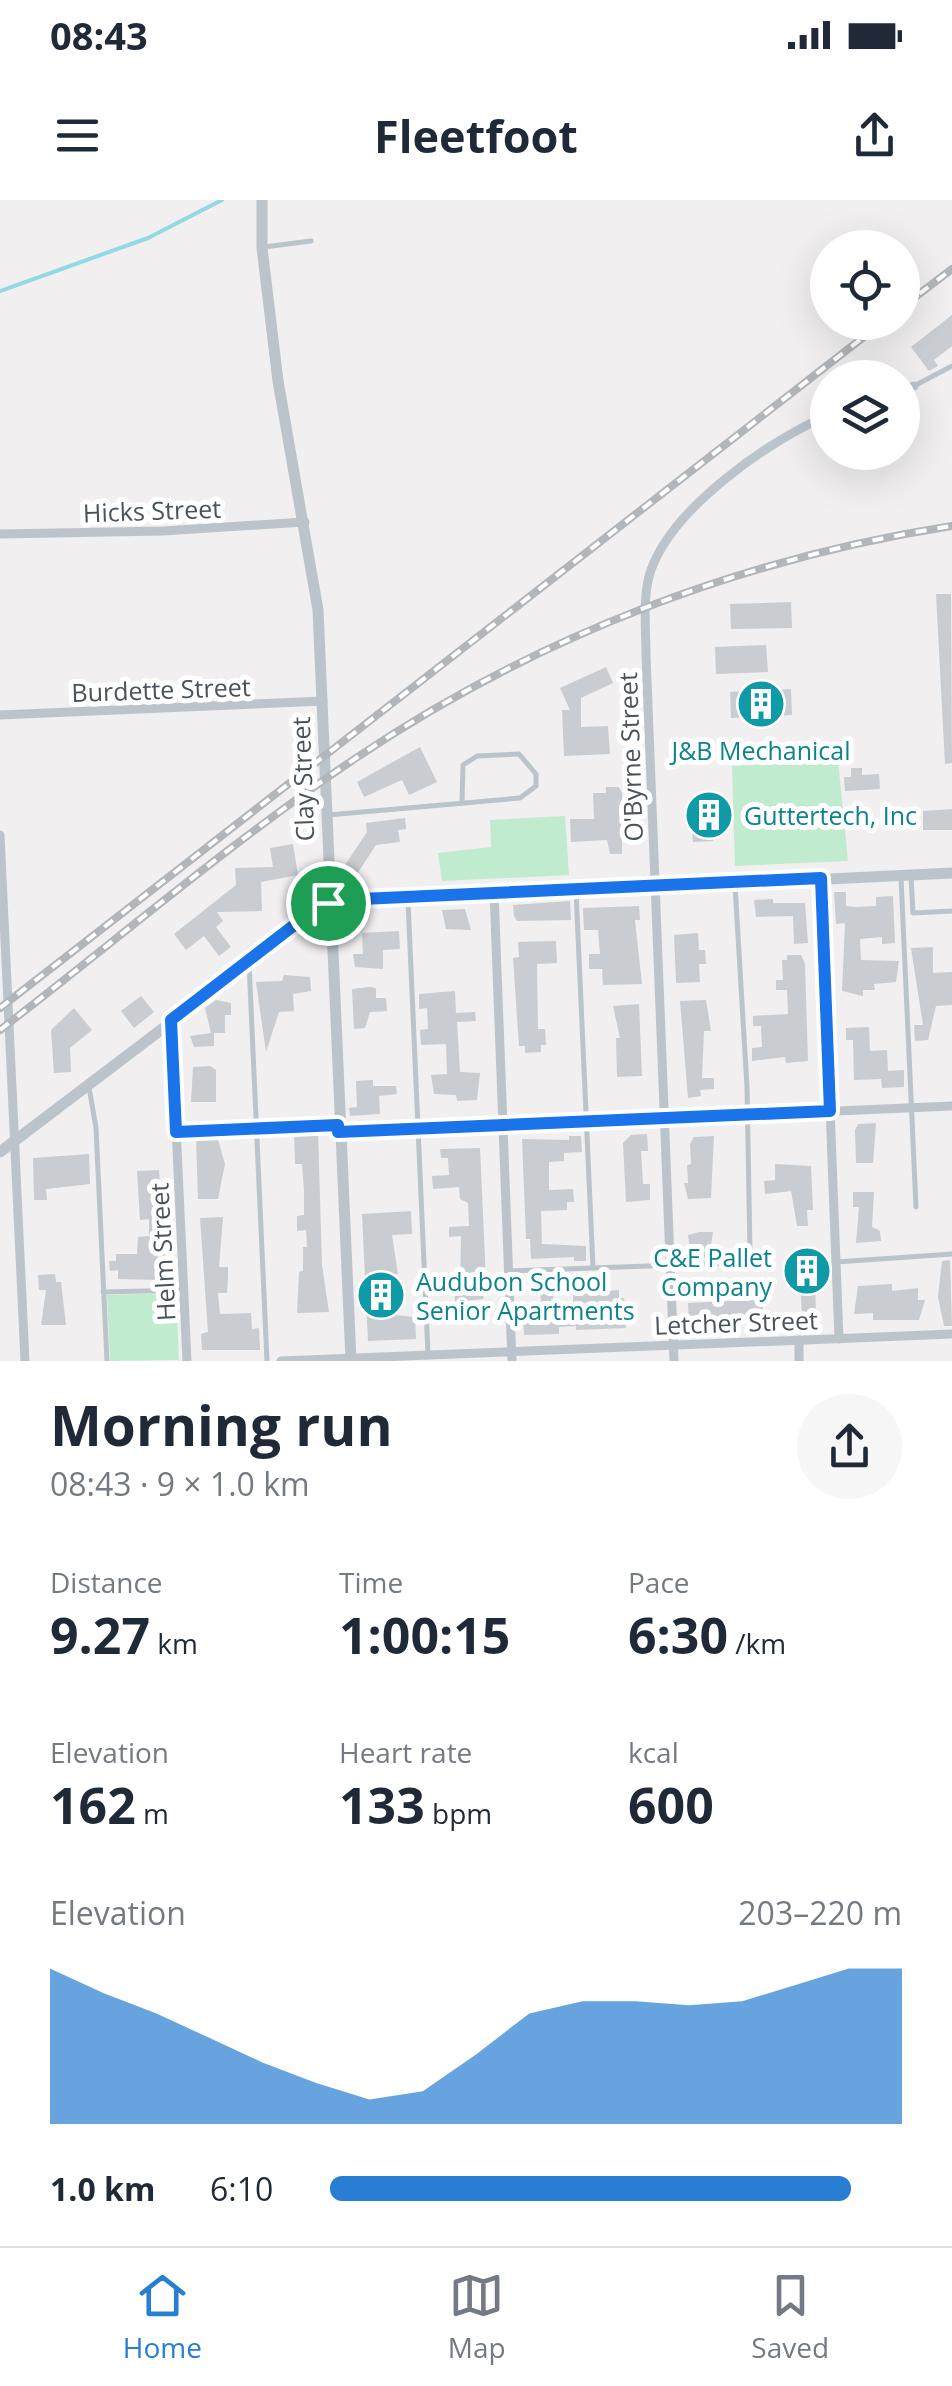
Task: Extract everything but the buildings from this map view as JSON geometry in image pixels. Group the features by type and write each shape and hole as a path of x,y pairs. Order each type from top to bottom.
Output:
{"street":[{"name":"Clay Street","path":"262,201 262,248 278,381 318,610 351,1359"},
{"name":"O'Byrne Street","path":"674,1361 646,655 650,571 674,532 710,493 810,427"},
{"name":"Hicks Street","path":"0,534 163,531 305,522"},
{"name":"Burdette Street","path":"0,716 322,701"},
{"path":"0,835 3,974 25,1361"},
{"path":"0,1152 328,903 576,888 952,873"},
{"path":"821,878 839,1338"},
{"path":"494,892 511,1356"},
{"name":"Helm Street","path":"171,1020 187,1361"},
{"path":"338,1129 665,1120 952,1106"},
{"name":"Letcher Street","path":"281,1361 428,1354 511,1356 674,1344 952,1334"},
{"path":"798,1340 798,1361"}],"lane":[{"path":"262,248 310,242"},
{"path":"920,383 952,366"},
{"path":"325,815 520,798 536,786 536,774 519,754 476,756 464,764 462,802"},
{"path":"906,874 913,913 952,911"},
{"path":"906,874 916,1207"},
{"path":"508,1271 733,1262 750,1254 748,1114 735,882"},
{"path":"576,888 593,1268"},
{"path":"408,898 428,1354"},
{"path":"248,960 267,1361"},
{"path":"88,1084 96,1128 107,1361"},
{"path":"176,1132 338,1129"},
{"path":"836,1262 952,1254"},
{"path":"104,1292 184,1290"}],"green space":[{"path":"838,760 848,861 735,866 732,766"},
{"path":"565,816 569,875 442,881 438,853 491,847 490,820"},
{"path":"176,1293 179,1360 110,1361 107,1295"}],"waterway":[{"path":"0,291 148,238 222,200"}],"railway":[{"path":"920,293 952,269"},
{"path":"0,1008 860,340"},
{"path":"0,1030 310,790 424,715 494,676 641,609 717,582 794,559 952,526"}],"place":[{"name":"J&B Mechanical","path":"761,704"},
{"name":"Guttertech, Inc","path":"709,815"},
{"name":"C&E Pallet Company","path":"807,1271"},
{"name":"Audubon School Senior Apartments","path":"381,1295"}],"route":[{"path":"821,878 830,1111 338,1132 338,1125 176,1132 171,1020 297,922 328,903 821,878"}]}
